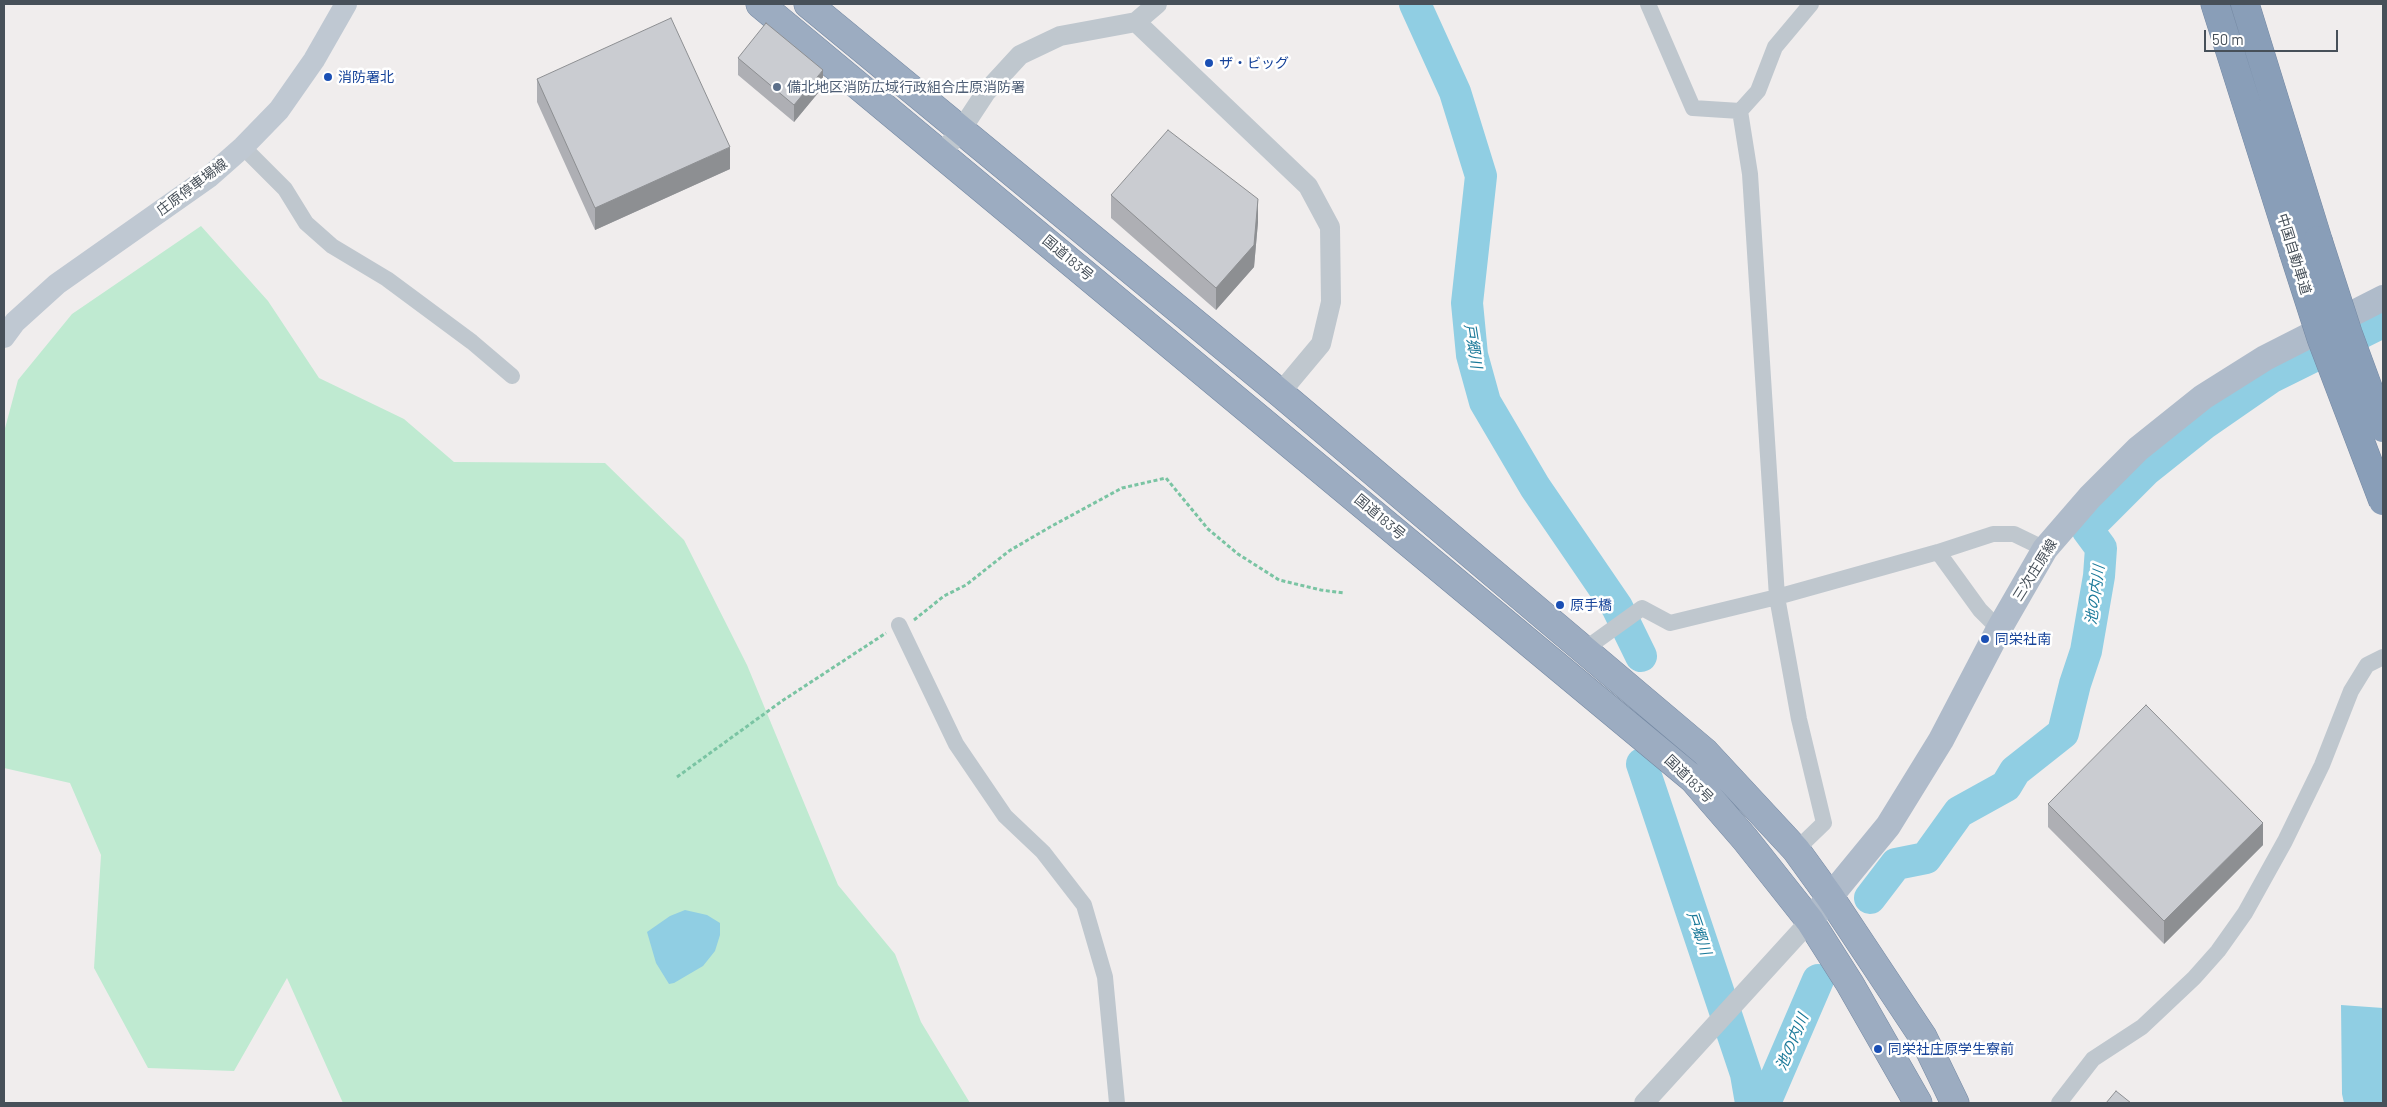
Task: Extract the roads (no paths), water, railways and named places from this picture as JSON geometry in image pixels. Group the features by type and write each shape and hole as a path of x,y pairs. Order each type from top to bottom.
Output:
{"highway":[{"name":"国道183号","path":"760,4 942,153 1693,779 1745,838 1810,921 1850,984 1918,1103"},
{"name":"国道183号","path":"808,4 1280,393 1706,752 1796,850 1830,897 1923,1037 1955,1103"},
{"name":"中国自動車道","path":"2215,4 2320,338 2383,501"},
{"name":"中国自動車道","path":"2245,4 2348,333 2383,428"}],"main road":[{"name":"庄原停車場線","path":"4,337 15,322 57,284 209,177 243,148 279,110 314,60 346,4"},
{"name":"三次庄原線","path":"1810,921 1888,826 1941,740 1999,629 2045,550 2090,497 2138,449 2203,397 2265,358 2383,298"}],"street":[{"path":"942,153 961,130 986,92 1020,55 1060,36 1136,22 1157,4"},
{"path":"1648,4 1693,108 1740,111"},
{"path":"1740,111 1758,91 1775,48 1811,4"},
{"path":"1136,22 1308,186 1330,227 1331,302 1321,344 1280,393"},
{"path":"1740,111 1750,174 1777,597 1799,719 1824,823 1796,850"},
{"path":"243,148 285,190 306,223 332,246 387,280 472,342 512,376"},
{"path":"1585,649 1642,608 1670,623 1777,597 1938,552 1993,534 2014,534 2045,550"},
{"path":"1938,552 1980,610 1999,629"},
{"path":"898,625 956,744 1005,816 1043,852 1084,905 1106,977 1118,1103"},
{"path":"2059,1103 2093,1059 2142,1027 2194,978 2218,952 2245,913 2285,841 2322,765 2351,691 2367,666 2383,656"},
{"path":"1644,1103 1810,921"}],"water":[{"path":"685,910 707,915 720,923 720,935 715,951 703,966 669,984 656,963 647,932 670,916"},
{"path":"2341,1005 2383,1008 2383,1103 2344,1103 2342,1094"}],"waterway":[{"name":"戸郷川","path":"1415,4 1455,92 1481,176 1467,303 1472,355 1485,402 1535,487 1617,607 1641,656"},
{"name":"池の内川","path":"1870,898 1896,864 1926,858 1959,812 2006,786 2015,771 2063,733 2075,684 2086,651 2099,576 2101,548 2087,529 2146,470 2205,423 2270,378 2383,322"},
{"name":"戸郷川","path":"1642,764 1746,1074 1751,1103"},
{"name":"池の内川","path":"1765,1103 1818,980"}],"place":[{"name":"ザ・ビッグ","path":"1209,63"},
{"name":"消防署北","path":"328,77"},
{"name":"備北地区消防広域行政組合庄原消防署","path":"777,87"},
{"name":"原手橋","path":"1560,605"},
{"name":"同栄社南","path":"1985,639"},
{"name":"同栄社庄原学生寮前","path":"1878,1049"}]}
